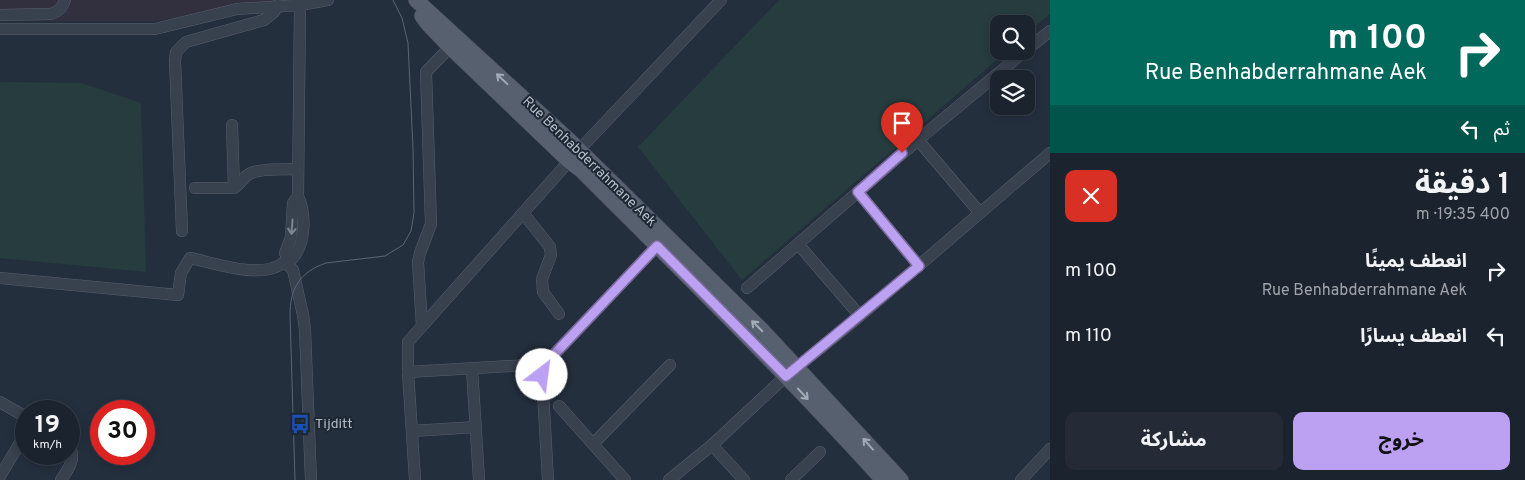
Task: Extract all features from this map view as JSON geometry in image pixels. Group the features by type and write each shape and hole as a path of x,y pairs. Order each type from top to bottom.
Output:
{"main road":[{"name":"Rue Benhabderrahmane Aek","path":"412,0 428,24 450,47 574,155 581,170 657,246 792,372 901,480"},
{"name":"Rue Benhabderrahmane Aek","path":"416,0 574,155 762,330 792,372 883,480"}],"street":[{"path":"0,15 51,14 58,11 63,5 64,0"},
{"path":"0,29 155,29 237,9 300,5 328,0"},
{"path":"415,480 408,372 408,342 574,155 721,0"},
{"path":"182,231 176,52 186,42 264,20 274,12 278,5"},
{"path":"300,5 298,196 293,203 292,238 285,253 286,260 293,270 304,323 312,480"},
{"path":"1035,44 1050,31"},
{"path":"422,326 418,262 431,224 426,72 450,47"},
{"path":"747,288 918,140 1015,60"},
{"path":"232,126 234,188"},
{"path":"918,140 980,213"},
{"path":"669,480 712,446 792,372 1050,153"},
{"path":"195,188 234,188 247,175 256,171 298,169"},
{"path":"858,192 919,266"},
{"path":"523,213 550,247 551,255 542,279 543,292 559,314"},
{"path":"798,244 860,316"},
{"path":"548,480 542,375 545,364 657,246"},
{"path":"0,278 178,295 181,273 190,258 238,268 259,270 269,270 286,260"},
{"path":"408,372 545,364"},
{"path":"592,444 670,364"},
{"path":"472,369 479,480"},
{"path":"0,402 15,410"},
{"path":"559,406 625,480"},
{"path":"412,431 476,427"},
{"path":"712,446 744,480"},
{"path":"1021,480 1050,449"},
{"path":"0,476 15,451"},
{"path":"791,480 820,452"},
{"path":"61,480 70,465"}],"shaded area":[{"path":"0,0 299,0 155,21 0,21"}],"green space":[{"path":"779,0 1050,0 1050,14 1035,26 1035,15 990,15 990,60 997,60 742,280 638,147"},
{"path":"0,82 81,83 141,103 146,272 0,258"}],"tram line":[{"path":"295,480 290,305 298,282 309,271 326,263 385,256 403,245 411,231 414,213 413,148 408,43 402,18 393,0"}],"place":[{"name":"Tijditt","path":"300,424"}],"route":[{"path":"542,375 545,364 657,246 786,376 919,266 858,192 902,153"}]}
